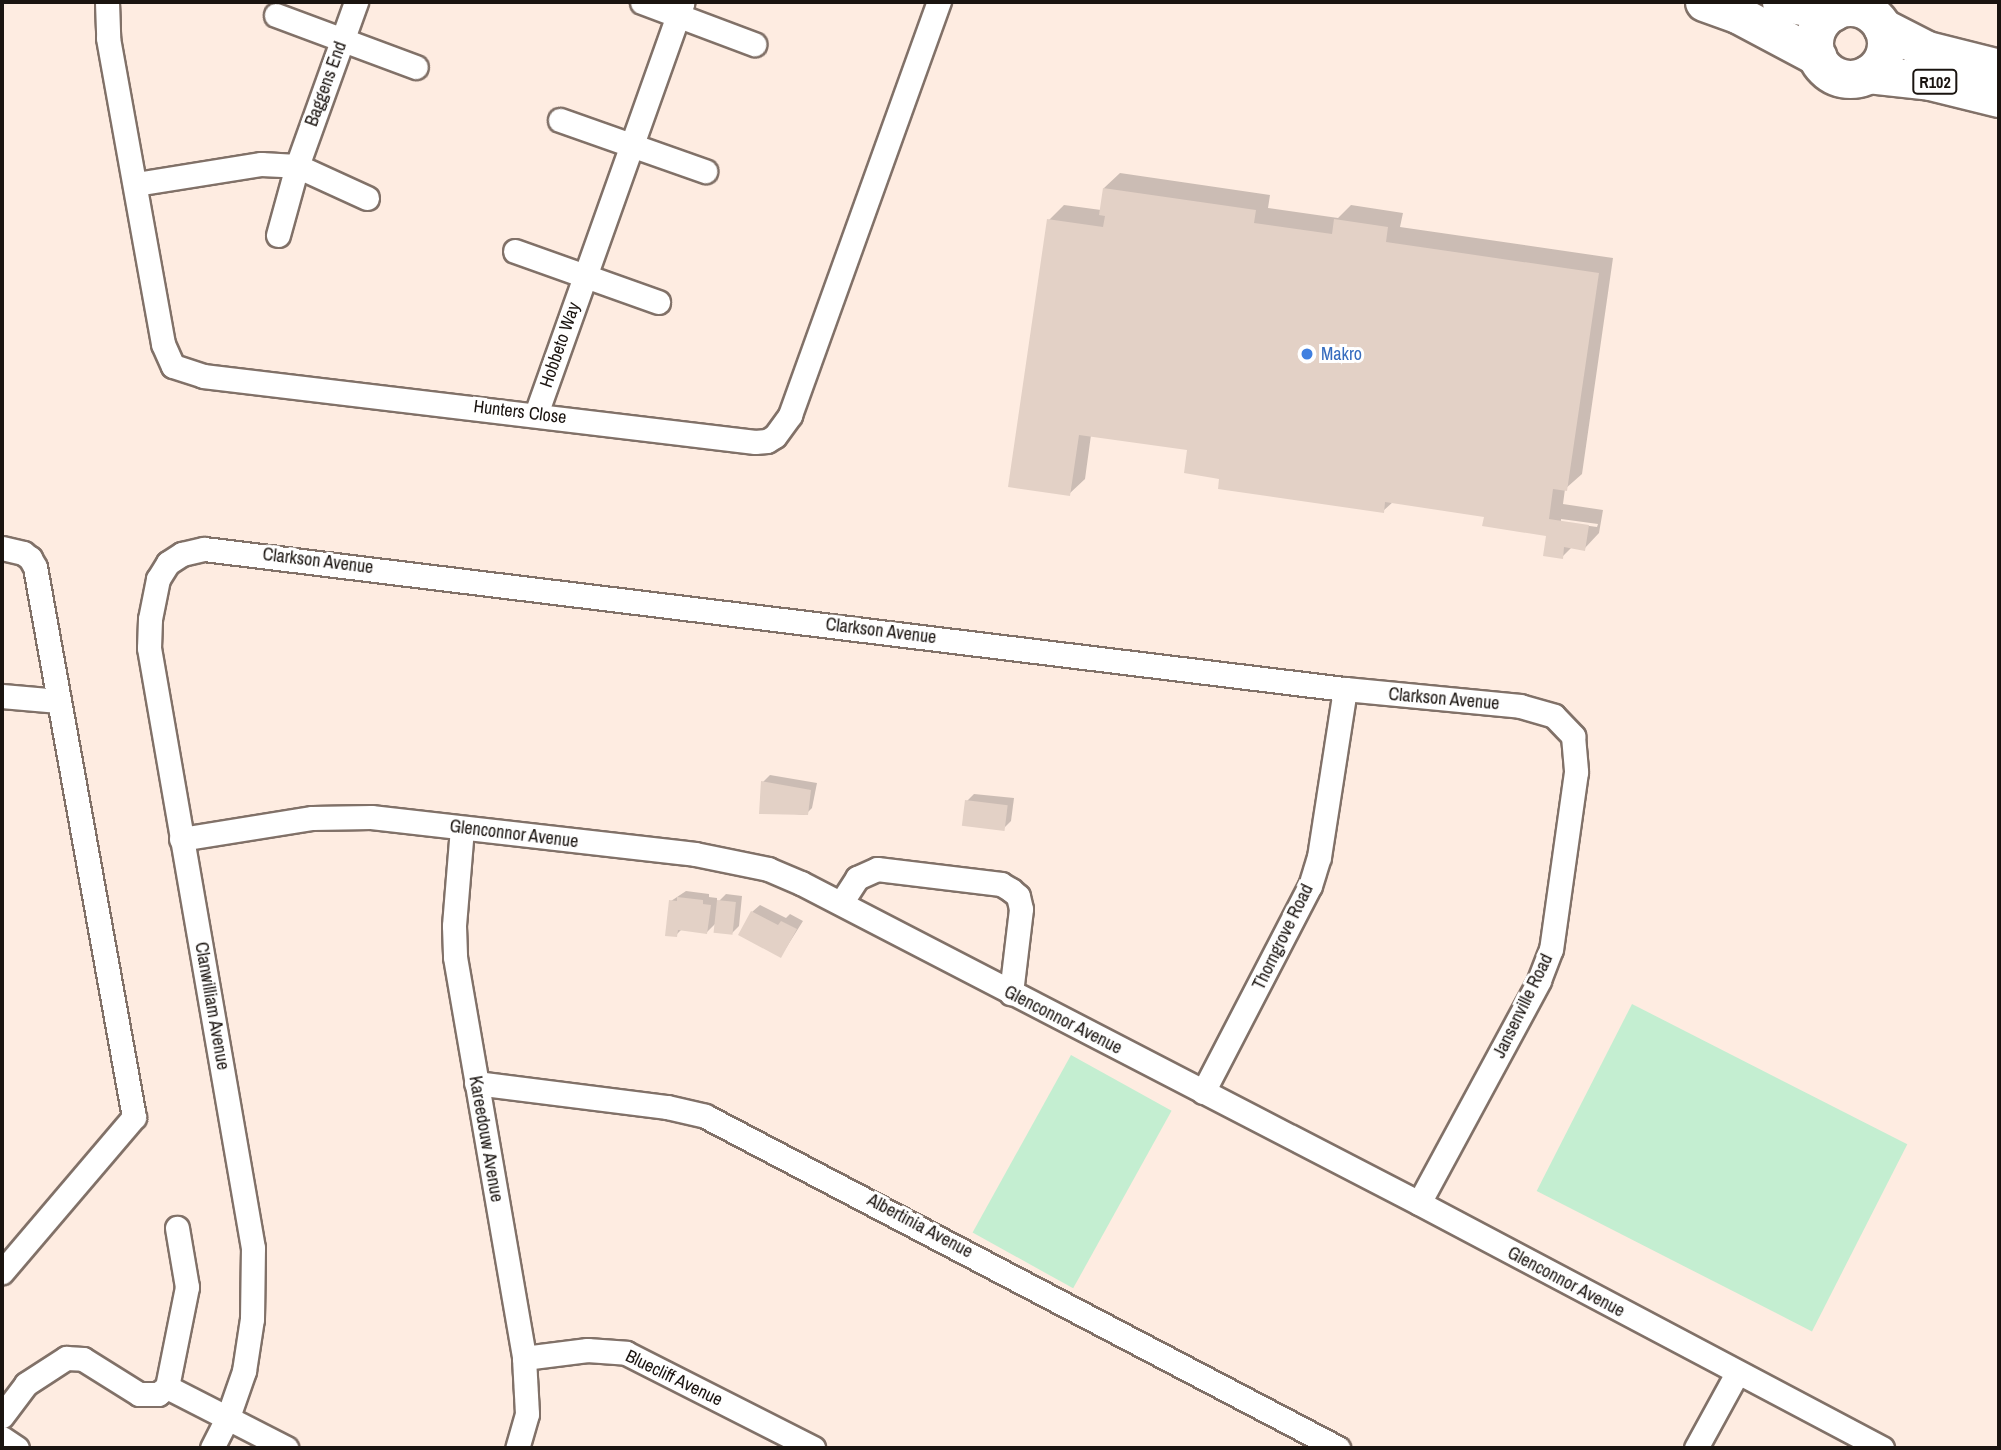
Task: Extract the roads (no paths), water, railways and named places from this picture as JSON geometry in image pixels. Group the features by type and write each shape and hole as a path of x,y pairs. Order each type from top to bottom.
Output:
{"main road":[{"path":"1704,2 1739,15 1818,57 1829,72 1840,78 1852,79 1868,74 1882,60 1886,49 1857,10 1818,28 1815,40 1818,57"},
{"name":"R102","path":"1782,2 1857,10 1927,50 1999,68"},
{"name":"R102","path":"1868,74 1930,81 1999,99"}],"street":[{"name":"Hunters Close","path":"107,2 108,38 163,344 173,366 183,372 755,442 767,441 775,436 790,415 939,2"},
{"name":"Baggens End","path":"278,235 297,166 356,2"},
{"path":"642,2 681,9 754,44"},
{"name":"Hobbeto Way","path":"536,414 681,9"},
{"path":"276,15 416,67"},
{"path":"560,120 705,171"},
{"path":"136,184 261,164 297,166 367,198"},
{"path":"515,251 658,302"},
{"path":"2,548 23,553 35,567 134,1117 2,1272"},
{"name":"Clarkson Avenue","path":"168,563 182,554 204,549 227,550 1345,689 1539,709 1555,716 1567,727 1576,750"},
{"name":"Clanwilliam Avenue","path":"168,563 158,579 153,597 149,648 253,1248 252,1320 244,1370 228,1417 212,1448"},
{"name":"Thorngrove Road","path":"1203,1092 1310,886 1319,857 1345,689"},
{"path":"2,696 59,701"},
{"name":"Jansenville Road","path":"1419,1203 1539,981 1551,948 1574,803 1576,750"},
{"name":"Glenconnor Avenue","path":"181,839 312,818 371,817 733,860 790,878 1419,1203 1882,1448"},
{"name":"Kareedouw Avenue","path":"462,828 454,926 455,957 524,1358 527,1414 517,1448"},
{"path":"841,903 857,878 877,869 1001,884 1018,896 1021,909 1011,993"},
{"name":"Albertinia Avenue","path":"476,1083 667,1107 705,1116 1338,1448"},
{"path":"2,1416 26,1384 66,1358 83,1359 139,1394 158,1394 167,1387 187,1287 177,1228"},
{"name":"Bluecliff Avenue","path":"524,1358 587,1350 626,1353 813,1448"},
{"path":"1696,1448 1737,1373"},
{"path":"167,1387 286,1448"},
{"path":"2,1438 17,1448"}],"place":[{"name":"Makro","path":"1307,354"}]}
